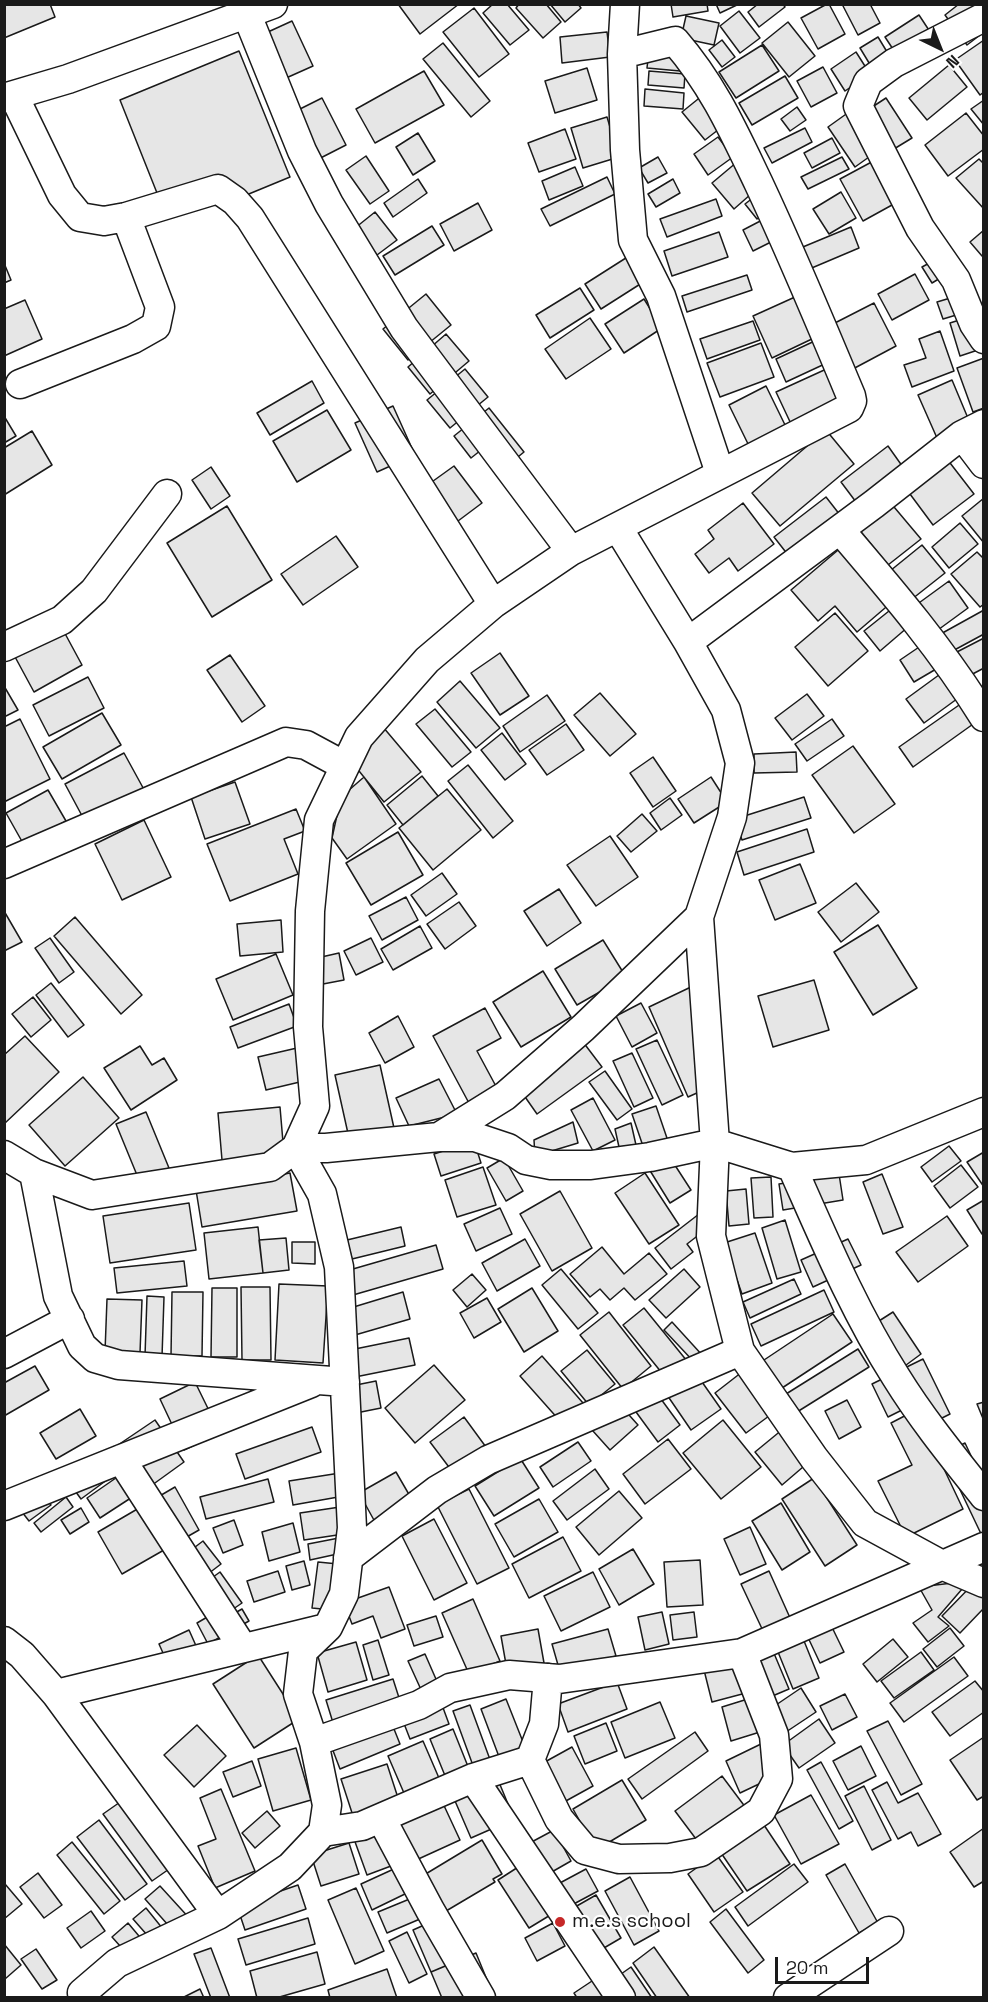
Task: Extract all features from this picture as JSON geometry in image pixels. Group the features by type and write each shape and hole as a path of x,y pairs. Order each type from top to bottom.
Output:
{"street":[{"path":"273,4 79,75 9,97 62,195 80,217 104,221 126,217 218,189 235,201 250,218 494,604"},
{"path":"625,4 622,54 625,150 633,240 661,296 720,473"},
{"path":"247,15 302,151 329,204 404,328 572,551"},
{"path":"984,17 894,63 868,82 858,106 920,228 956,280 974,324 984,339"},
{"path":"4,1155 34,1173 92,1195 270,1167 296,1148 315,1106 308,1016 310,911 319,820 359,737 427,660 494,604 572,551 849,408 852,401 851,396 776,221 723,109 695,65 675,41 622,54"},
{"path":"20,384 133,339 156,326 160,307 154,285 126,217"},
{"path":"688,642 973,430 984,464"},
{"path":"4,647 62,620 94,591 167,494"},
{"path":"618,528 688,642 726,710 740,763 732,817 699,917 715,1143 711,1236 740,1351 814,1458 865,1522 944,1566 984,1583"},
{"path":"840,530 912,614 965,686 984,717"},
{"path":"4,864 286,742 306,745 345,766"},
{"path":"439,1137 505,1096 583,1028 699,917"},
{"path":"296,1148 326,1148 439,1137 475,1137 508,1148 526,1160 551,1165 591,1165 650,1157 715,1143 792,1167 866,1160 984,1112"},
{"path":"83,1998 82,1993 117,1963 218,1915 290,1867 323,1832 327,1805 314,1742 298,1694 301,1662 303,1651 328,1627 344,1594 352,1528 332,1381 339,1268 322,1194 296,1148"},
{"path":"792,1167 854,1303 896,1378 935,1435 984,1496"},
{"path":"34,1173 58,1296 82,1346 95,1358 119,1365 332,1381"},
{"path":"4,1354 70,1319"},
{"path":"348,1558 437,1490 488,1460 740,1351"},
{"path":"4,1506 121,1459 332,1381"},
{"path":"121,1459 243,1648"},
{"path":"314,1742 419,1705 450,1688 509,1675 559,1679 742,1653 984,1548"},
{"path":"56,1694 328,1627"},
{"path":"4,1641 22,1655 56,1694 218,1915"},
{"path":"548,1678 543,1724 530,1760 559,1819 585,1850 619,1859 670,1858 702,1852 760,1811 778,1779 774,1735 742,1653"},
{"path":"323,1832 362,1826 473,1778 530,1760"},
{"path":"473,1778 621,1998"},
{"path":"381,1818 430,1910 481,1998"},
{"path":"788,1998 889,1931"}],"building":[{"path":"4,4 50,4 55,17 4,38"},
{"path":"398,4 459,4 420,34"},
{"path":"493,4 507,4 529,30 510,45 483,13"},
{"path":"519,4 546,4 561,22 543,38 516,8"},
{"path":"550,4 578,4 581,8 565,22"},
{"path":"671,4 707,4 708,11 673,17"},
{"path":"716,4 739,4 720,13"},
{"path":"758,4 783,4 785,7 759,27 748,12"},
{"path":"827,4 845,34 818,49 801,18"},
{"path":"842,4 870,4 880,23 858,35"},
{"path":"959,4 984,4 984,32 967,45 945,15"},
{"path":"474,8 509,54 479,77 443,32"},
{"path":"739,11 760,38 740,53 720,26"},
{"path":"919,15 942,50 908,72 885,37"},
{"path":"686,16 719,23 714,45 681,38"},
{"path":"292,21 313,66 266,87 246,42"},
{"path":"788,22 815,56 789,77 762,43"},
{"path":"607,32 610,57 562,63 560,37"},
{"path":"878,37 898,70 880,81 860,48"},
{"path":"722,40 735,57 722,67 709,50"},
{"path":"984,40 984,92 980,95 955,60"},
{"path":"443,43 490,101 471,117 423,59"},
{"path":"762,45 779,71 736,98 719,72"},
{"path":"649,49 682,53 680,71 647,68"},
{"path":"239,51 290,177 227,203 159,198 120,100"},
{"path":"856,52 870,74 845,91 831,69"},
{"path":"949,65 967,87 927,120 909,98"},
{"path":"823,67 837,93 811,107 797,81"},
{"path":"587,68 597,100 555,113 545,81"},
{"path":"424,71 444,105 375,143 356,109"},
{"path":"649,71 685,74 684,88 648,85"},
{"path":"785,76 798,98 752,125 739,103"},
{"path":"645,89 684,93 683,109 644,106"},
{"path":"703,95 727,123 705,140 682,112"},
{"path":"322,98 346,145 301,168 276,121"},
{"path":"886,98 912,138 889,152 863,113"},
{"path":"984,100 984,125 971,109"},
{"path":"797,107 806,120 790,131 781,119"},
{"path":"849,112 876,152 855,167 828,127"},
{"path":"966,113 984,136 984,149 948,176 925,145"},
{"path":"607,117 619,157 583,168 571,128"},
{"path":"805,128 812,142 772,163 764,148"},
{"path":"565,129 576,159 539,172 528,143"},
{"path":"418,133 435,161 413,175 396,147"},
{"path":"718,137 733,157 708,175 694,154"},
{"path":"832,138 840,153 812,168 804,153"},
{"path":"366,156 389,191 370,204 346,170"},
{"path":"658,157 667,173 648,183 639,168"},
{"path":"842,157 849,169 808,189 801,177"},
{"path":"879,158 912,194 863,221 840,179"},
{"path":"979,159 984,164 984,209 956,178"},
{"path":"737,162 759,187 734,209 712,183"},
{"path":"575,167 583,186 549,200 542,181"},
{"path":"607,177 615,194 550,226 541,209"},
{"path":"418,179 427,193 393,217 384,203"},
{"path":"673,179 680,193 656,207 648,194"},
{"path":"841,192 856,218 829,234 813,209"},
{"path":"758,194 770,209 757,219 745,204"},
{"path":"716,199 722,216 667,237 660,219"},
{"path":"478,203 492,230 454,251 440,224"},
{"path":"375,212 397,240 377,255 355,228"},
{"path":"768,217 779,238 753,251 743,230"},
{"path":"432,226 444,245 395,275 383,256"},
{"path":"851,227 859,248 807,270 798,249"},
{"path":"984,230 984,255 982,256 970,242"},
{"path":"719,232 728,257 672,276 664,251"},
{"path":"948,253 957,268 932,283 922,267"},
{"path":"629,256 645,281 601,309 585,284"},
{"path":"4,263 11,280 4,283"},
{"path":"915,274 929,300 892,320 878,294"},
{"path":"747,275 752,290 687,312 682,296"},
{"path":"580,288 594,310 550,338 536,315"},
{"path":"967,293 973,310 943,319 937,302"},
{"path":"426,294 451,325 408,360 383,329"},
{"path":"795,297 814,338 772,358 753,316"},
{"path":"644,299 662,328 624,353 605,324"},
{"path":"25,300 42,339 4,356 4,309"},
{"path":"874,303 896,346 851,370 829,326"},
{"path":"975,315 984,348 960,356 950,323"},
{"path":"590,318 611,349 566,379 545,349"},
{"path":"753,321 760,340 707,359 700,339"},
{"path":"940,331 954,371 912,387 904,365 926,358 919,339"},
{"path":"446,334 469,361 430,394 408,367"},
{"path":"819,339 829,362 786,382 776,359"},
{"path":"761,343 774,377 720,397 707,363"},
{"path":"984,358 984,408 973,412 957,368"},
{"path":"833,366 849,401 792,426 776,392"},
{"path":"465,369 488,397 450,428 427,400"},
{"path":"952,380 970,423 937,438 918,395"},
{"path":"312,381 324,403 270,435 257,413"},
{"path":"766,386 788,431 751,450 729,405"},
{"path":"393,406 415,455 377,472 355,423"},
{"path":"489,408 524,452 508,465 490,443 471,458 454,436"},
{"path":"327,410 351,450 297,482 273,441"},
{"path":"4,416 16,436 4,443"},
{"path":"826,430 854,464 780,526 752,493"},
{"path":"32,431 52,465 4,495 4,448"},
{"path":"888,446 905,470 859,506 841,482"},
{"path":"947,459 974,494 933,525 907,490"},
{"path":"454,466 482,503 450,527 422,489"},
{"path":"211,467 230,496 211,509 192,480"},
{"path":"826,497 844,520 792,560 774,537"},
{"path":"984,498 984,543 962,516"},
{"path":"889,501 921,539 888,565 857,527"},
{"path":"743,503 774,544 738,571 729,558 709,573 695,554 714,539 708,530"},
{"path":"227,506 272,580 212,617 167,543"},
{"path":"960,523 978,544 949,568 932,547"},
{"path":"336,536 358,567 303,605 281,574"},
{"path":"844,545 892,602 857,632 835,606 818,621 791,590"},
{"path":"922,545 945,573 907,603 885,575"},
{"path":"977,552 984,559 984,604 980,607 951,574"},
{"path":"949,581 968,608 931,635 912,608"},
{"path":"899,603 915,621 880,651 864,631"},
{"path":"984,610 984,634 947,654 937,636"},
{"path":"835,613 868,651 828,686 795,647"},
{"path":"62,628 82,665 34,692 14,655"},
{"path":"984,638 984,668 965,678 953,654"},
{"path":"928,641 943,665 914,682 900,660"},
{"path":"500,653 529,696 500,715 471,673"},
{"path":"230,655 265,706 242,722 207,670"},
{"path":"943,672 961,696 924,723 906,699"},
{"path":"88,677 104,708 49,736 33,705"},
{"path":"460,681 500,728 476,748 437,702"},
{"path":"4,686 18,710 4,717"},
{"path":"600,693 636,734 610,756 574,715"},
{"path":"807,694 824,716 792,740 775,718"},
{"path":"547,695 565,721 520,752 503,726"},
{"path":"962,703 976,722 913,767 899,747"},
{"path":"435,709 471,752 452,767 416,724"},
{"path":"102,713 121,745 62,779 43,747"},
{"path":"20,719 50,779 4,802 4,727"},
{"path":"832,719 844,736 807,761 795,744"},
{"path":"566,724 584,750 547,775 529,750"},
{"path":"383,727 421,772 384,802 355,766"},
{"path":"502,733 526,764 505,780 481,750"},
{"path":"853,746 895,804 854,833 812,775"},
{"path":"796,752 797,772 754,773 754,754"},
{"path":"124,753 147,795 88,827 65,784"},
{"path":"653,757 676,791 653,807 630,773"},
{"path":"468,765 513,821 493,838 448,781"},
{"path":"422,776 438,796 403,825 387,805"},
{"path":"364,777 396,824 347,859 332,838 341,797"},
{"path":"711,777 727,802 694,823 678,799"},
{"path":"235,782 250,824 205,839 191,797"},
{"path":"447,789 481,830 433,870 399,828"},
{"path":"48,790 66,821 24,845 6,813"},
{"path":"804,797 811,818 742,840 735,819"},
{"path":"670,798 682,815 661,830 650,813"},
{"path":"296,809 305,831 284,839 298,874 230,901 207,844"},
{"path":"642,814 657,831 631,852 617,836"},
{"path":"144,820 171,877 122,900 95,844"},
{"path":"807,829 814,852 744,875 737,852"},
{"path":"398,832 423,875 371,905 346,863"},
{"path":"610,836 638,877 596,906 567,865"},
{"path":"800,864 816,903 775,920 759,880"},
{"path":"442,873 457,894 426,916 411,895"},
{"path":"856,883 879,912 841,942 818,912"},
{"path":"559,889 581,923 547,946 524,911"},
{"path":"406,897 418,920 382,940 369,916"},
{"path":"459,902 476,926 445,949 427,924"},
{"path":"4,911 22,942 4,951"},
{"path":"75,917 142,995 121,1014 54,936"},
{"path":"281,920 283,952 240,956 237,924"},
{"path":"878,925 917,988 873,1015 834,952"},
{"path":"420,926 432,948 393,970 381,949"},
{"path":"50,938 74,972 59,983 35,948"},
{"path":"371,938 383,962 356,975 344,951"},
{"path":"603,940 626,977 577,1005 555,969"},
{"path":"339,953 344,980 323,984 317,958"},
{"path":"276,954 293,995 233,1020 216,979"},
{"path":"543,971 571,1017 521,1047 493,1002"},
{"path":"814,980 829,1030 773,1047 758,996"},
{"path":"51,983 84,1025 68,1037 36,995"},
{"path":"693,986 708,1088 688,1097 649,1007"},
{"path":"33,997 51,1020 31,1037 12,1014"},
{"path":"641,1003 657,1033 632,1047 616,1016"},
{"path":"289,1004 297,1026 238,1048 230,1027"},
{"path":"485,1008 501,1038 477,1051 498,1090 470,1105 433,1036"},
{"path":"398,1016 414,1047 385,1063 369,1033"},
{"path":"25,1036 59,1072 4,1124 4,1055"},
{"path":"580,1038 602,1067 537,1114 516,1084"},
{"path":"657,1040 683,1095 662,1105 636,1049"},
{"path":"140,1046 152,1065 164,1058 177,1080 131,1110 104,1068"},
{"path":"297,1048 304,1081 266,1090 258,1057"},
{"path":"632,1053 653,1098 634,1107 613,1061"},
{"path":"380,1065 394,1128 349,1138 335,1075"},
{"path":"605,1071 632,1109 617,1120 589,1082"},
{"path":"83,1077 119,1118 65,1166 29,1125"},
{"path":"439,1079 457,1114 409,1126 396,1098"},
{"path":"593,1098 615,1140 593,1151 571,1110"},
{"path":"656,1106 669,1144 645,1152 632,1114"},
{"path":"280,1107 284,1154 222,1160 218,1113"},
{"path":"146,1112 169,1168 139,1180 116,1124"},
{"path":"573,1122 578,1143 535,1156 534,1140"},
{"path":"631,1123 636,1145 619,1147 615,1129"},
{"path":"474,1141 481,1163 441,1176 434,1154"},
{"path":"949,1146 961,1161 932,1182 921,1167"},
{"path":"984,1152 984,1187 967,1162"},
{"path":"669,1156 691,1190 670,1203 649,1169"},
{"path":"504,1158 523,1191 506,1201 487,1168"},
{"path":"961,1165 978,1187 950,1208 934,1186"},
{"path":"483,1167 496,1205 457,1217 445,1180"},
{"path":"290,1173 297,1211 202,1227 196,1190"},
{"path":"645,1173 679,1225 649,1244 615,1193"},
{"path":"839,1174 843,1200 783,1210 779,1184"},
{"path":"882,1174 903,1227 883,1234 863,1182"},
{"path":"771,1177 773,1217 754,1218 751,1178"},
{"path":"746,1189 749,1224 729,1226 726,1191"},
{"path":"560,1191 592,1248 552,1271 520,1214"},
{"path":"984,1200 984,1233 982,1234 967,1210"},
{"path":"189,1203 196,1250 110,1263 103,1216"},
{"path":"500,1208 512,1234 476,1251 464,1224"},
{"path":"699,1214 709,1227 687,1244 693,1252 671,1269 655,1248"},
{"path":"947,1216 968,1246 918,1282 896,1252"},
{"path":"785,1220 801,1272 777,1279 762,1228"},
{"path":"258,1227 263,1273 209,1279 204,1233"},
{"path":"401,1227 405,1246 352,1259 347,1240"},
{"path":"755,1233 772,1283 742,1294 724,1243"},
{"path":"286,1238 289,1270 263,1273 259,1240"},
{"path":"525,1239 540,1266 497,1291 482,1263"},
{"path":"848,1239 861,1265 813,1287 801,1260"},
{"path":"292,1242 315,1242 315,1264 292,1263"},
{"path":"436,1245 443,1269 353,1295 346,1271"},
{"path":"602,1247 624,1274 649,1253 667,1274 635,1300 624,1288 610,1300 600,1289 590,1297 570,1274"},
{"path":"184,1261 187,1286 117,1293 114,1268"},
{"path":"561,1269 598,1313 578,1329 542,1285"},
{"path":"684,1269 700,1287 666,1318 649,1300"},
{"path":"472,1274 486,1290 467,1307 453,1290"},
{"path":"794,1279 801,1294 750,1318 743,1302"},
{"path":"279,1284 328,1286 323,1363 275,1360"},
{"path":"241,1287 270,1287 271,1360 242,1360"},
{"path":"212,1288 237,1288 237,1357 211,1357"},
{"path":"532,1288 558,1331 524,1352 498,1309"},
{"path":"824,1290 834,1312 761,1346 751,1324"},
{"path":"172,1292 203,1292 202,1356 171,1356"},
{"path":"403,1292 410,1319 355,1335 347,1309"},
{"path":"147,1296 164,1297 162,1357 145,1356"},
{"path":"487,1298 501,1322 474,1338 460,1313"},
{"path":"107,1299 142,1300 140,1353 105,1352"},
{"path":"644,1308 687,1361 666,1378 623,1325"},
{"path":"609,1312 651,1366 623,1389 580,1335"},
{"path":"893,1312 921,1354 898,1371 868,1328"},
{"path":"833,1314 852,1342 779,1390 761,1362"},
{"path":"672,1322 703,1356 695,1363 664,1330"},
{"path":"409,1338 415,1365 355,1377 350,1350"},
{"path":"858,1349 869,1367 797,1412 786,1394"},
{"path":"587,1350 615,1384 589,1405 561,1371"},
{"path":"542,1356 590,1411 568,1430 520,1376"},
{"path":"923,1359 950,1414 930,1424 918,1402 888,1417 872,1384"},
{"path":"434,1365 465,1400 415,1443 385,1408"},
{"path":"35,1366 49,1390 4,1416 4,1383"},
{"path":"695,1372 721,1409 691,1430 665,1392"},
{"path":"742,1372 773,1413 746,1433 715,1393"},
{"path":"376,1381 381,1408 356,1413 351,1386"},
{"path":"195,1382 220,1433 184,1450 160,1399"},
{"path":"650,1384 680,1425 658,1442 628,1401"},
{"path":"612,1396 638,1425 610,1450 584,1421"},
{"path":"847,1400 861,1427 839,1439 825,1411"},
{"path":"984,1402 984,1421 977,1404"},
{"path":"80,1409 96,1436 56,1459 40,1433"},
{"path":"916,1410 963,1509 906,1537 878,1481 912,1465 891,1423"},
{"path":"464,1417 494,1458 461,1483 430,1442"},
{"path":"155,1420 184,1462 148,1488 118,1445"},
{"path":"723,1420 761,1467 721,1499 683,1453"},
{"path":"312,1427 321,1452 245,1479 236,1454"},
{"path":"783,1429 810,1461 782,1485 755,1452"},
{"path":"668,1439 691,1469 645,1504 623,1474"},
{"path":"578,1442 591,1461 553,1487 540,1467"},
{"path":"965,1443 981,1477 984,1476 983,1538 943,1454"},
{"path":"520,1458 539,1488 494,1516 475,1486"},
{"path":"595,1469 609,1489 567,1520 553,1501"},
{"path":"119,1471 81,1499 73,1488"},
{"path":"126,1471 140,1492 100,1518 87,1498"},
{"path":"396,1472 418,1510 380,1531 359,1493"},
{"path":"340,1473 344,1496 293,1505 289,1481"},
{"path":"814,1478 857,1545 825,1566 782,1499"},
{"path":"268,1479 274,1502 206,1519 200,1497"},
{"path":"37,1487 51,1505 29,1521 15,1503"},
{"path":"175,1487 199,1530 122,1574 98,1532"},
{"path":"469,1489 509,1568 477,1584 437,1505"},
{"path":"619,1491 642,1518 599,1555 576,1527"},
{"path":"66,1497 73,1507 41,1532 34,1523"},
{"path":"539,1499 558,1532 514,1557 495,1524"},
{"path":"781,1503 810,1552 782,1570 752,1521"},
{"path":"340,1507 344,1534 304,1540 300,1513"},
{"path":"81,1508 89,1522 70,1534 61,1520"},
{"path":"434,1519 467,1583 434,1600 402,1536"},
{"path":"234,1520 243,1545 223,1553 213,1528"},
{"path":"293,1523 300,1552 269,1561 262,1532"},
{"path":"750,1527 766,1564 740,1575 724,1539"},
{"path":"563,1537 581,1571 529,1598 512,1564"},
{"path":"339,1538 342,1553 310,1560 308,1544"},
{"path":"203,1541 221,1564 200,1580 182,1557"},
{"path":"633,1549 654,1584 619,1605 599,1569"},
{"path":"700,1560 703,1605 667,1607 664,1562"},
{"path":"304,1561 310,1585 292,1590 286,1566"},
{"path":"318,1562 338,1564 332,1610 312,1608"},
{"path":"278,1571 285,1592 254,1602 247,1581"},
{"path":"769,1571 791,1620 764,1633 741,1584"},
{"path":"220,1572 242,1603 223,1616 202,1585"},
{"path":"593,1572 610,1607 561,1631 544,1596"},
{"path":"969,1581 938,1617 949,1626 928,1642 913,1623 932,1610 919,1587"},
{"path":"975,1582 984,1590 984,1608 960,1633 942,1616"},
{"path":"389,1587 405,1629 381,1638 373,1616 352,1624 344,1603"},
{"path":"473,1599 500,1661 469,1674 442,1613"},
{"path":"242,1609 249,1621 208,1644 197,1623 209,1616 214,1625"},
{"path":"662,1612 669,1644 645,1650 638,1617"},
{"path":"694,1612 697,1637 673,1640 670,1615"},
{"path":"436,1616 443,1637 414,1646 407,1625"},
{"path":"828,1619 844,1652 820,1663 804,1629"},
{"path":"950,1628 964,1646 937,1667 923,1649"},
{"path":"538,1629 544,1663 507,1670 501,1636"},
{"path":"608,1629 616,1656 560,1672 552,1644"},
{"path":"189,1630 197,1648 167,1662 159,1644"},
{"path":"802,1636 819,1678 793,1689 776,1647"},
{"path":"893,1639 908,1657 877,1682 863,1664"},
{"path":"378,1640 389,1675 373,1680 363,1645"},
{"path":"356,1642 367,1680 328,1692 317,1653"},
{"path":"773,1651 789,1689 763,1700 747,1662"},
{"path":"921,1652 934,1670 894,1698 881,1681"},
{"path":"425,1654 439,1686 423,1694 408,1661"},
{"path":"258,1655 299,1719 254,1748 213,1684"},
{"path":"954,1657 968,1676 904,1722 890,1703"},
{"path":"738,1661 746,1693 712,1702 704,1670"},
{"path":"393,1679 401,1704 334,1726 326,1700"},
{"path":"975,1681 984,1692 984,1712 950,1736 932,1712"},
{"path":"617,1682 627,1709 568,1732 558,1704"},
{"path":"801,1688 816,1712 786,1732 770,1709"},
{"path":"845,1694 857,1717 832,1730 820,1706"},
{"path":"751,1698 760,1732 731,1741 722,1707"},
{"path":"506,1699 527,1752 501,1762 481,1709"},
{"path":"660,1702 675,1738 625,1758 611,1722"},
{"path":"442,1705 449,1724 410,1739 403,1721"},
{"path":"470,1705 492,1765 475,1771 453,1711"},
{"path":"819,1719 835,1743 799,1768 783,1745"},
{"path":"888,1721 922,1784 901,1795 867,1731"},
{"path":"606,1723 617,1751 585,1764 574,1736"},
{"path":"392,1724 400,1744 340,1769 332,1748"},
{"path":"197,1725 226,1756 194,1787 164,1755"},
{"path":"453,1729 471,1774 448,1783 430,1739"},
{"path":"695,1732 708,1751 642,1799 628,1779"},
{"path":"984,1737 984,1796 977,1800 950,1760"},
{"path":"423,1741 442,1785 407,1800 388,1756"},
{"path":"763,1743 778,1775 740,1793 726,1761"},
{"path":"861,1746 876,1776 848,1790 833,1761"},
{"path":"572,1747 593,1786 564,1802 543,1763"},
{"path":"296,1748 311,1800 273,1811 258,1759"},
{"path":"252,1761 261,1786 233,1797 223,1772"},
{"path":"821,1762 853,1821 839,1829 807,1770"},
{"path":"387,1764 400,1804 354,1819 341,1779"},
{"path":"496,1775 508,1804 490,1812 496,1827 471,1838 452,1794"},
{"path":"722,1776 749,1812 702,1847 675,1811"},
{"path":"622,1780 646,1820 596,1850 573,1809"},
{"path":"887,1782 898,1803 918,1793 941,1834 918,1846 911,1832 898,1839 872,1790"},
{"path":"864,1786 891,1840 872,1850 845,1796"},
{"path":"221,1789 255,1871 215,1888 198,1846 216,1839 200,1798"},
{"path":"811,1795 839,1844 801,1864 774,1815"},
{"path":"440,1797 460,1840 414,1861 395,1818"},
{"path":"123,1800 172,1867 152,1881 103,1814"},
{"path":"267,1811 280,1826 255,1848 242,1833"},
{"path":"760,1819 790,1864 747,1891 717,1847"},
{"path":"99,1820 147,1884 125,1900 77,1837"},
{"path":"984,1828 984,1881 974,1887 950,1852"},
{"path":"378,1830 391,1866 367,1875 354,1839"},
{"path":"554,1830 571,1861 543,1877 526,1845"},
{"path":"482,1840 502,1874 493,1879 495,1882 441,1914 419,1878"},
{"path":"72,1842 120,1901 104,1914 57,1855"},
{"path":"349,1843 359,1874 321,1886 311,1855"},
{"path":"716,1854 743,1892 714,1912 688,1874"},
{"path":"526,1862 557,1911 529,1928 498,1880"},
{"path":"794,1864 808,1882 748,1926 735,1907"},
{"path":"845,1864 878,1923 859,1933 826,1875"},
{"path":"396,1868 407,1893 372,1910 361,1884"},
{"path":"586,1869 598,1891 570,1906 558,1884"},
{"path":"38,1873 62,1905 44,1918 20,1887"},
{"path":"630,1877 659,1931 634,1945 605,1891"},
{"path":"4,1885 22,1904 4,1919"},
{"path":"298,1885 306,1909 245,1930 237,1906"},
{"path":"160,1886 191,1920 176,1934 145,1899"},
{"path":"356,1888 384,1951 355,1964 328,1900"},
{"path":"596,1895 621,1938 580,1962 554,1919"},
{"path":"412,1898 420,1919 387,1933 378,1912"},
{"path":"146,1908 167,1934 155,1944 133,1919"},
{"path":"726,1909 764,1960 748,1973 710,1922"},
{"path":"91,1911 105,1931 81,1948 67,1928"},
{"path":"449,1914 467,1957 431,1972 413,1930"},
{"path":"308,1918 315,1944 246,1965 238,1939"},
{"path":"128,1923 144,1942 129,1956 112,1937"},
{"path":"553,1923 565,1946 537,1961 525,1938"},
{"path":"407,1932 427,1974 409,1983 389,1941"},
{"path":"4,1944 21,1965 5,1979 4,1979"},
{"path":"654,1947 690,1998 657,1998 633,1963"},
{"path":"211,1948 230,1998 211,1998 194,1954"},
{"path":"36,1949 57,1980 42,1989 21,1959"},
{"path":"317,1952 325,1984 276,1998 257,1998 250,1971"},
{"path":"476,1953 492,1992 479,1998 442,1998 431,1972"},
{"path":"631,1967 652,1998 612,1998 604,1986"},
{"path":"387,1969 397,1998 330,1998 328,1990"},
{"path":"598,1977 612,1998 577,1998 574,1993"},
{"path":"200,1989 204,1998 182,1998"}],"place":[{"name":"m.e.s school","path":"560,1922"}]}
